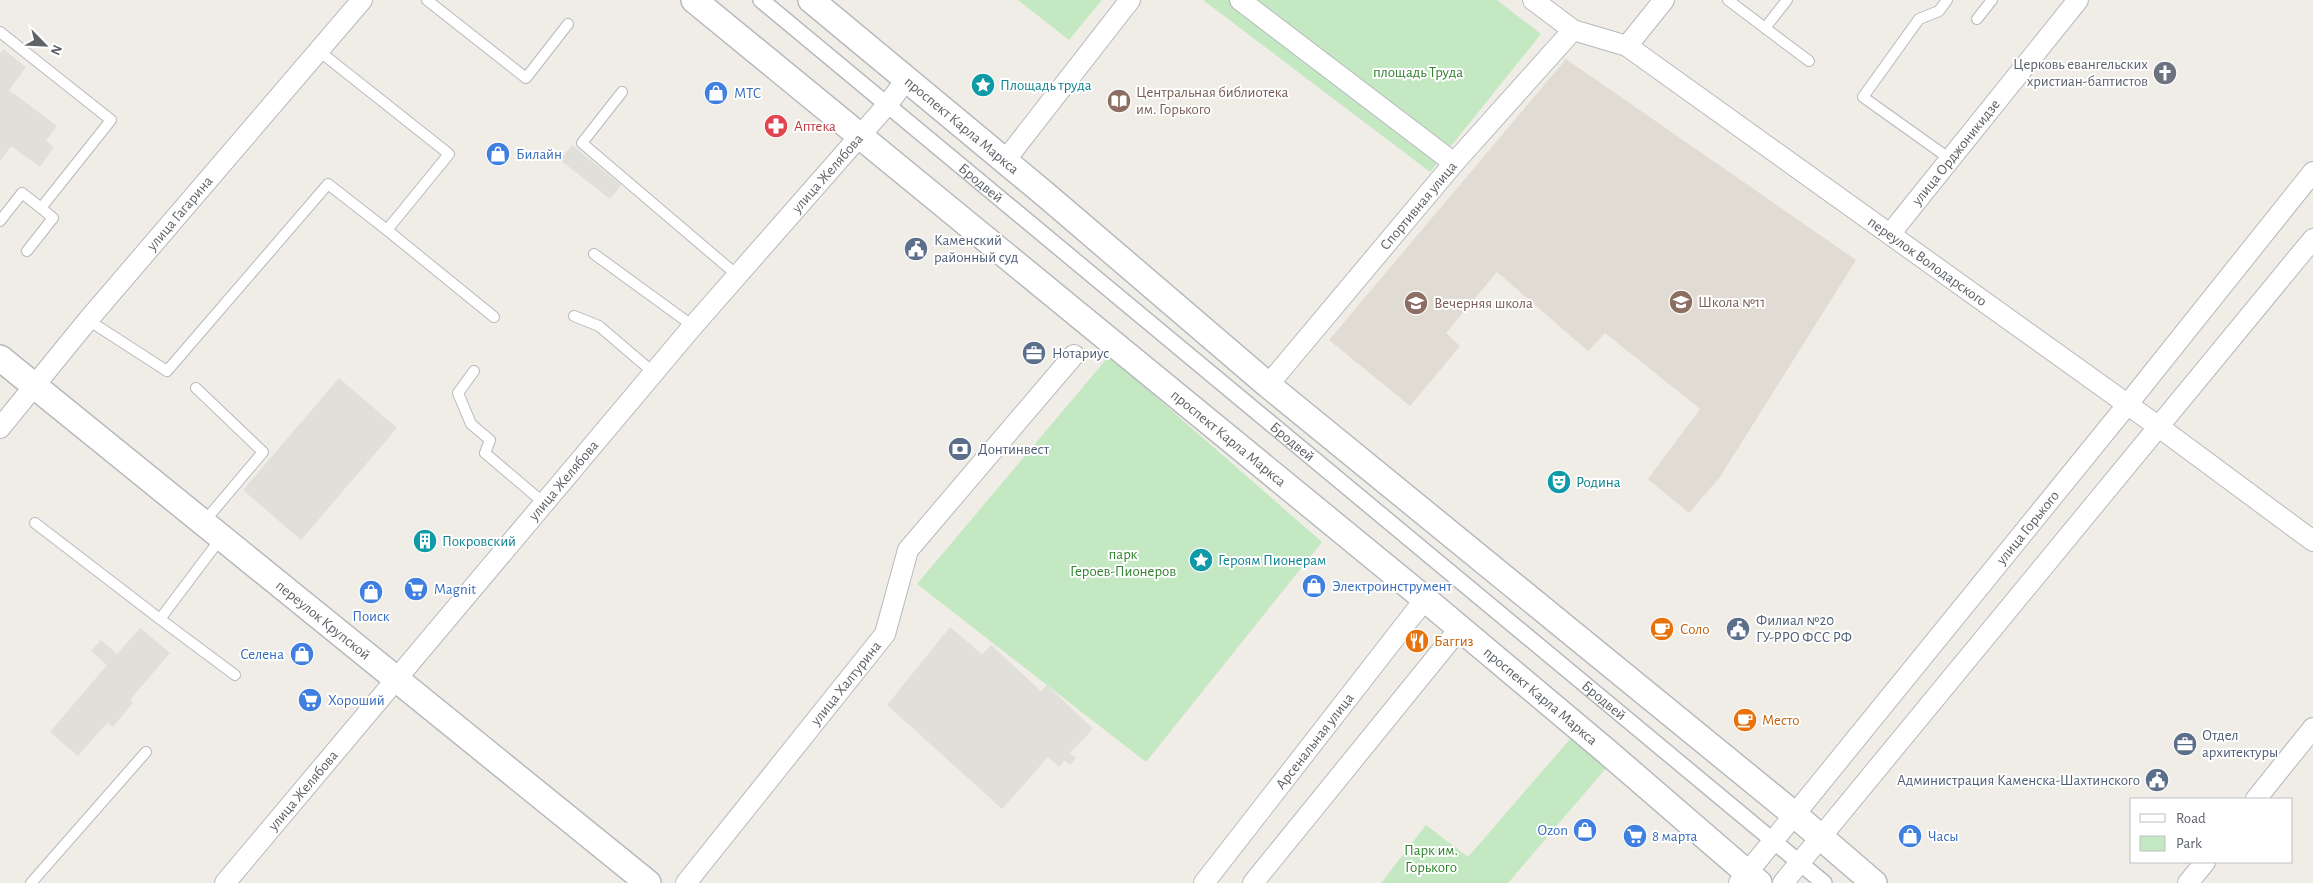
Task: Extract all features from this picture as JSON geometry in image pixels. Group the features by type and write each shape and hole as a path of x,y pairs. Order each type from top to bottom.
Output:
{"street":[{"name":"улица Гагарина","path":"0,428 88,320 362,0"},
{"name":"проспект Карла Маркса","path":"694,0 1460,628 1749,880"},
{"name":"Бродвей","path":"761,0 1824,883"},
{"name":"проспект Карла Маркса","path":"811,0 1004,162 1046,194 1268,385 1795,815 1874,883"},
{"path":"1004,162 1130,0"},
{"path":"1240,0 1454,163"},
{"name":"переулок Володарского","path":"1534,0 1572,30 1627,46 2159,427 2313,541"},
{"path":"1627,46 1664,0"},
{"name":"улица Орджоникидзе","path":"1890,234 2078,0"},
{"name":"Спортивная улица","path":"1268,385 1454,163 1572,30"},
{"name":"улица Желябова","path":"225,883 693,326 888,105 906,80"},
{"name":"улица Горького","path":"1749,880 1773,840 2127,405 2313,172"},
{"path":"1783,883 2313,239"},
{"name":"улица Халтурина","path":"686,883 885,634 908,550 1074,355"},
{"name":"переулок Крупской","path":"0,358 648,883"},
{"name":"Арсенальная улица","path":"1204,883 1425,599"},
{"path":"1253,883 1460,628"},
{"path":"2257,798 2313,728"},
{"path":"2188,883 2204,863"}],"lane":[{"path":"427,0 526,78 568,24"},
{"path":"1728,0 1809,61"},
{"path":"1765,28 1786,0"},
{"path":"1947,0 1938,11 1919,19 1863,97 1950,159"},
{"path":"1977,19 1992,0"},
{"path":"0,32 111,120 41,208"},
{"path":"319,51 449,154 387,230"},
{"path":"622,92 582,144 737,275"},
{"path":"88,320 167,371 328,184 494,317"},
{"path":"0,221 22,194 53,218 28,250"},
{"path":"594,254 693,326"},
{"path":"574,316 599,326 654,373"},
{"path":"474,371 458,393 471,424 490,440 485,453 544,503"},
{"path":"160,619 212,531 263,452 196,388"},
{"path":"35,523 235,675"},
{"path":"31,883 146,752"}],"shaded area":[{"path":"3,49 26,67 9,90 57,126 46,141 54,147 40,167 11,146 0,161 0,53"},
{"name":"Школа №11","path":"1566,59 1856,260 1720,477 1689,513 1648,479 1700,409 1605,333 1588,351 1497,272 1446,333 1460,346 1410,406 1329,340"},
{"path":"572,145 621,185 610,199 560,160"},
{"path":"339,378 397,428 301,540 243,490"},
{"path":"950,627 982,654 991,645 1041,691 1047,685 1093,729 1070,753 1076,758 1070,765 1065,760 1059,767 1048,757 1002,809 887,705"},
{"path":"140,628 170,653 130,700 133,703 113,727 107,723 78,756 50,732 107,665 91,651 101,640 117,654"}],"green space":[{"name":"площадь Труда","path":"1018,0 1102,0 1069,40"},
{"name":"площадь Труда","path":"1203,0 1497,0 1541,34 1430,172"},
{"name":"парк Героев-Пионеров","path":"1109,356 1322,542 1146,762 917,584"},
{"name":"Парк им. Горького","path":"1577,731 1612,761 1508,883 1381,883 1426,825 1468,857"}],"place":[{"name":"Церковь евангельских христиан-баптистов","path":"2165,73"},
{"name":"Площадь труда","path":"983,85"},
{"name":"МТС","path":"716,93"},
{"name":"Центральная библиотека им. Горького","path":"1119,101"},
{"name":"Аптека","path":"776,126"},
{"name":"Билайн","path":"498,154"},
{"name":"Каменский районный суд","path":"916,249"},
{"name":"Школа №11","path":"1681,302"},
{"name":"Вечерняя школа","path":"1416,303"},
{"name":"Нотариус","path":"1034,353"},
{"name":"Донтинвест","path":"960,449"},
{"name":"Родина","path":"1559,482"},
{"name":"Покровский","path":"425,541"},
{"name":"Героям Пионерам","path":"1201,560"},
{"name":"Электроинструмент","path":"1314,586"},
{"name":"Magnit","path":"416,589"},
{"name":"Поиск","path":"371,592"},
{"name":"Соло","path":"1662,629"},
{"name":"Филиал №20 ГУ-РРО ФСС РФ","path":"1738,629"},
{"name":"Баггиз","path":"1417,641"},
{"name":"Селена","path":"302,654"},
{"name":"Хороший","path":"310,700"},
{"name":"Место","path":"1745,720"},
{"name":"Отдел архитектуры","path":"2185,744"},
{"name":"Администрация Каменска-Шахтинского","path":"2157,780"},
{"name":"Ozon","path":"1585,830"},
{"name":"8 марта","path":"1635,836"},
{"name":"Часы","path":"1910,836"}]}
